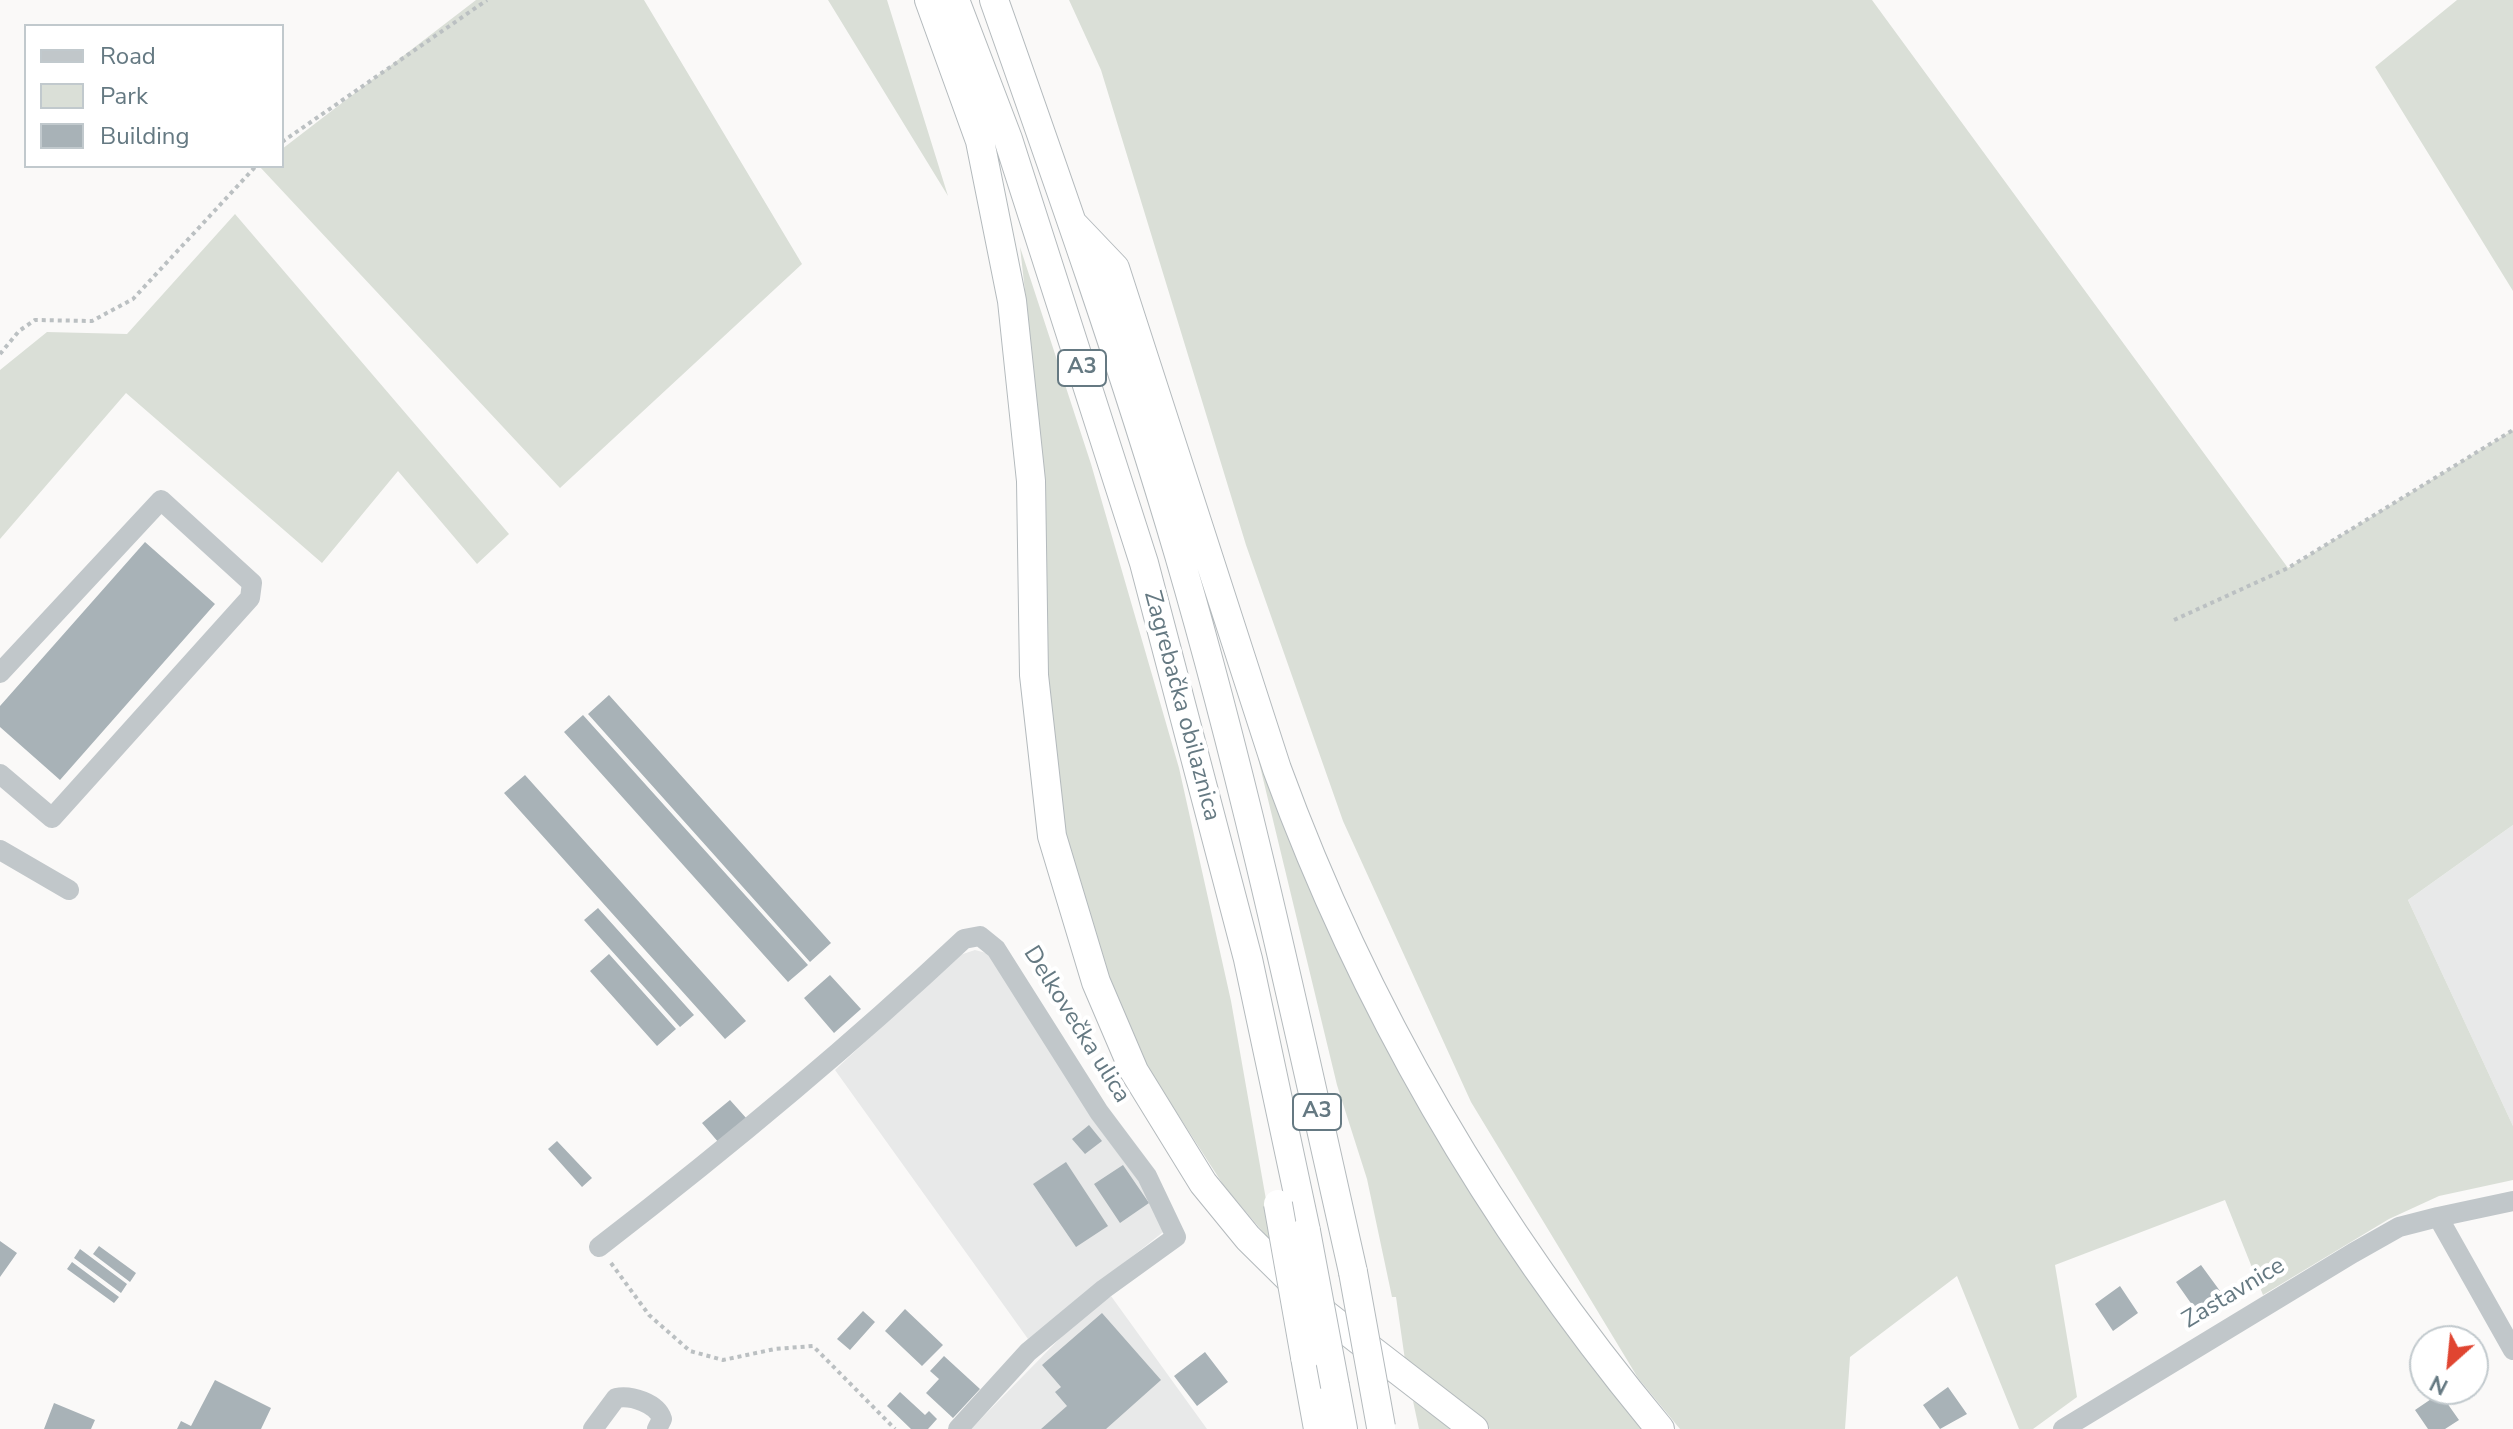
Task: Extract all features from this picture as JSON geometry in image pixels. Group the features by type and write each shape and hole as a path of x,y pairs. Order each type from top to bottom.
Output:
{"highway":[{"path":"929,0 980,141 1012,301 1031,481 1034,675 1052,836 1096,982 1134,1071 1203,1183 1248,1238 1325,1314 1474,1429"},
{"name":"Zagrebačka obilaznica","path":"955,0 1008,139 1144,563 1248,959 1306,1231 1343,1429"},
{"name":"Zagrebačka obilaznica","path":"994,0 1074,225 1203,641 1259,857 1353,1272 1382,1428"},
{"path":"1074,225 1115,268 1282,783 1307,851 1385,1016 1433,1105 1532,1264 1601,1358 1660,1429"},
{"path":"1288,1146 1278,1204 1318,1429"}],"street":[{"path":"0,673 161,500 252,583 250,598 52,818 0,774"},
{"path":"0,850 69,890"},
{"name":"Delkovečka ulica","path":"599,1247 869,1029 964,939 980,936 996,949 1099,1112 1147,1176 1176,1237 1104,1289 1028,1352 958,1429"},
{"name":"Zastavnice","path":"2063,1429 2399,1227 2513,1201"},
{"path":"2438,1217 2513,1350"},
{"path":"593,1429 616,1398 626,1396 655,1407 662,1419 657,1429"}],"path":[{"path":"284,141 487,0"},
{"path":"0,354 19,331 35,320 92,321 133,299 254,168"},
{"path":"2174,620 2288,568 2513,430"},
{"path":"599,1247 649,1315 690,1351 723,1360 775,1349 813,1346 895,1429"}],"shaded area":[{"path":"2513,825 2513,1126 2408,900"},
{"path":"975,950 990,954 1152,1197 1167,1229 1028,1339 835,1070 957,956"},
{"path":"1111,1296 1207,1429 971,1429 1079,1319"}],"green space":[{"path":"476,0 644,0 802,264 560,488 261,168 284,168 284,147"},
{"path":"828,0 887,0 948,196"},
{"path":"1069,0 1872,0 2288,568 2513,430 2513,825 2408,900 2513,1126 2513,1180 2439,1196 2389,1219 2263,1295 2225,1200 2055,1265 2077,1397 2033,1429 2019,1429 1957,1276 1850,1357 1845,1429 1680,1429 1638,1378 1471,1102 1343,821 1246,545 1101,70"},
{"path":"2457,0 2513,0 2513,291 2375,67"},
{"path":"235,214 509,534 477,564 398,471 322,563 126,393 0,539 0,370 47,332 127,334"},
{"path":"1020,247 1091,464 1179,768 1231,1001 1274,1245 1224,1186 1144,1062 1100,958 1064,827 1048,686 1032,353"},
{"path":"1261,757 1531,1281 1642,1429 1490,1429 1406,1367 1396,1297 1392,1297 1367,1179 1337,1085 1258,758"},
{"path":"1413,1401 1452,1429 1419,1429"}],"building":[{"path":"145,542 215,604 60,780 0,727 0,706"},
{"path":"609,695 831,943 810,962 588,714"},
{"path":"583,715 808,965 788,982 564,732"},
{"path":"525,775 746,1021 725,1039 504,793"},
{"path":"598,908 694,1015 680,1027 584,920"},
{"path":"609,954 676,1029 657,1046 590,971"},
{"path":"830,975 861,1009 834,1033 804,998"},
{"path":"730,1100 747,1119 719,1143 702,1123"},
{"path":"1089,1125 1102,1141 1085,1154 1072,1139"},
{"path":"557,1141 592,1178 582,1187 548,1149"},
{"path":"1066,1162 1108,1226 1076,1247 1033,1184"},
{"path":"1123,1165 1149,1203 1120,1223 1094,1184"},
{"path":"0,1241 17,1253 0,1277"},
{"path":"99,1246 136,1273 130,1282 93,1254"},
{"path":"80,1249 127,1284 121,1293 74,1258"},
{"path":"72,1262 119,1297 114,1303 67,1269"},
{"path":"2201,1265 2220,1291 2195,1309 2176,1282"},
{"path":"2120,1286 2138,1313 2113,1331 2095,1304"},
{"path":"905,1309 943,1345 922,1366 885,1331"},
{"path":"863,1311 875,1322 850,1350 837,1339"},
{"path":"1102,1313 1161,1380 1106,1429 1041,1429 1067,1406 1055,1392 1061,1387 1042,1365"},
{"path":"1205,1352 1228,1382 1197,1406 1174,1376"},
{"path":"944,1356 980,1389 953,1418 926,1393 939,1379 930,1371"},
{"path":"215,1380 271,1408 261,1429 177,1429 181,1421 191,1426"},
{"path":"1948,1387 1967,1414 1940,1429 1923,1405"},
{"path":"900,1392 925,1415 929,1411 937,1419 928,1429 911,1429 887,1406"},
{"path":"54,1403 95,1420 91,1429 44,1429"},
{"path":"2422,1405 2448,1405 2459,1420 2445,1429 2428,1429 2415,1410"}]}
